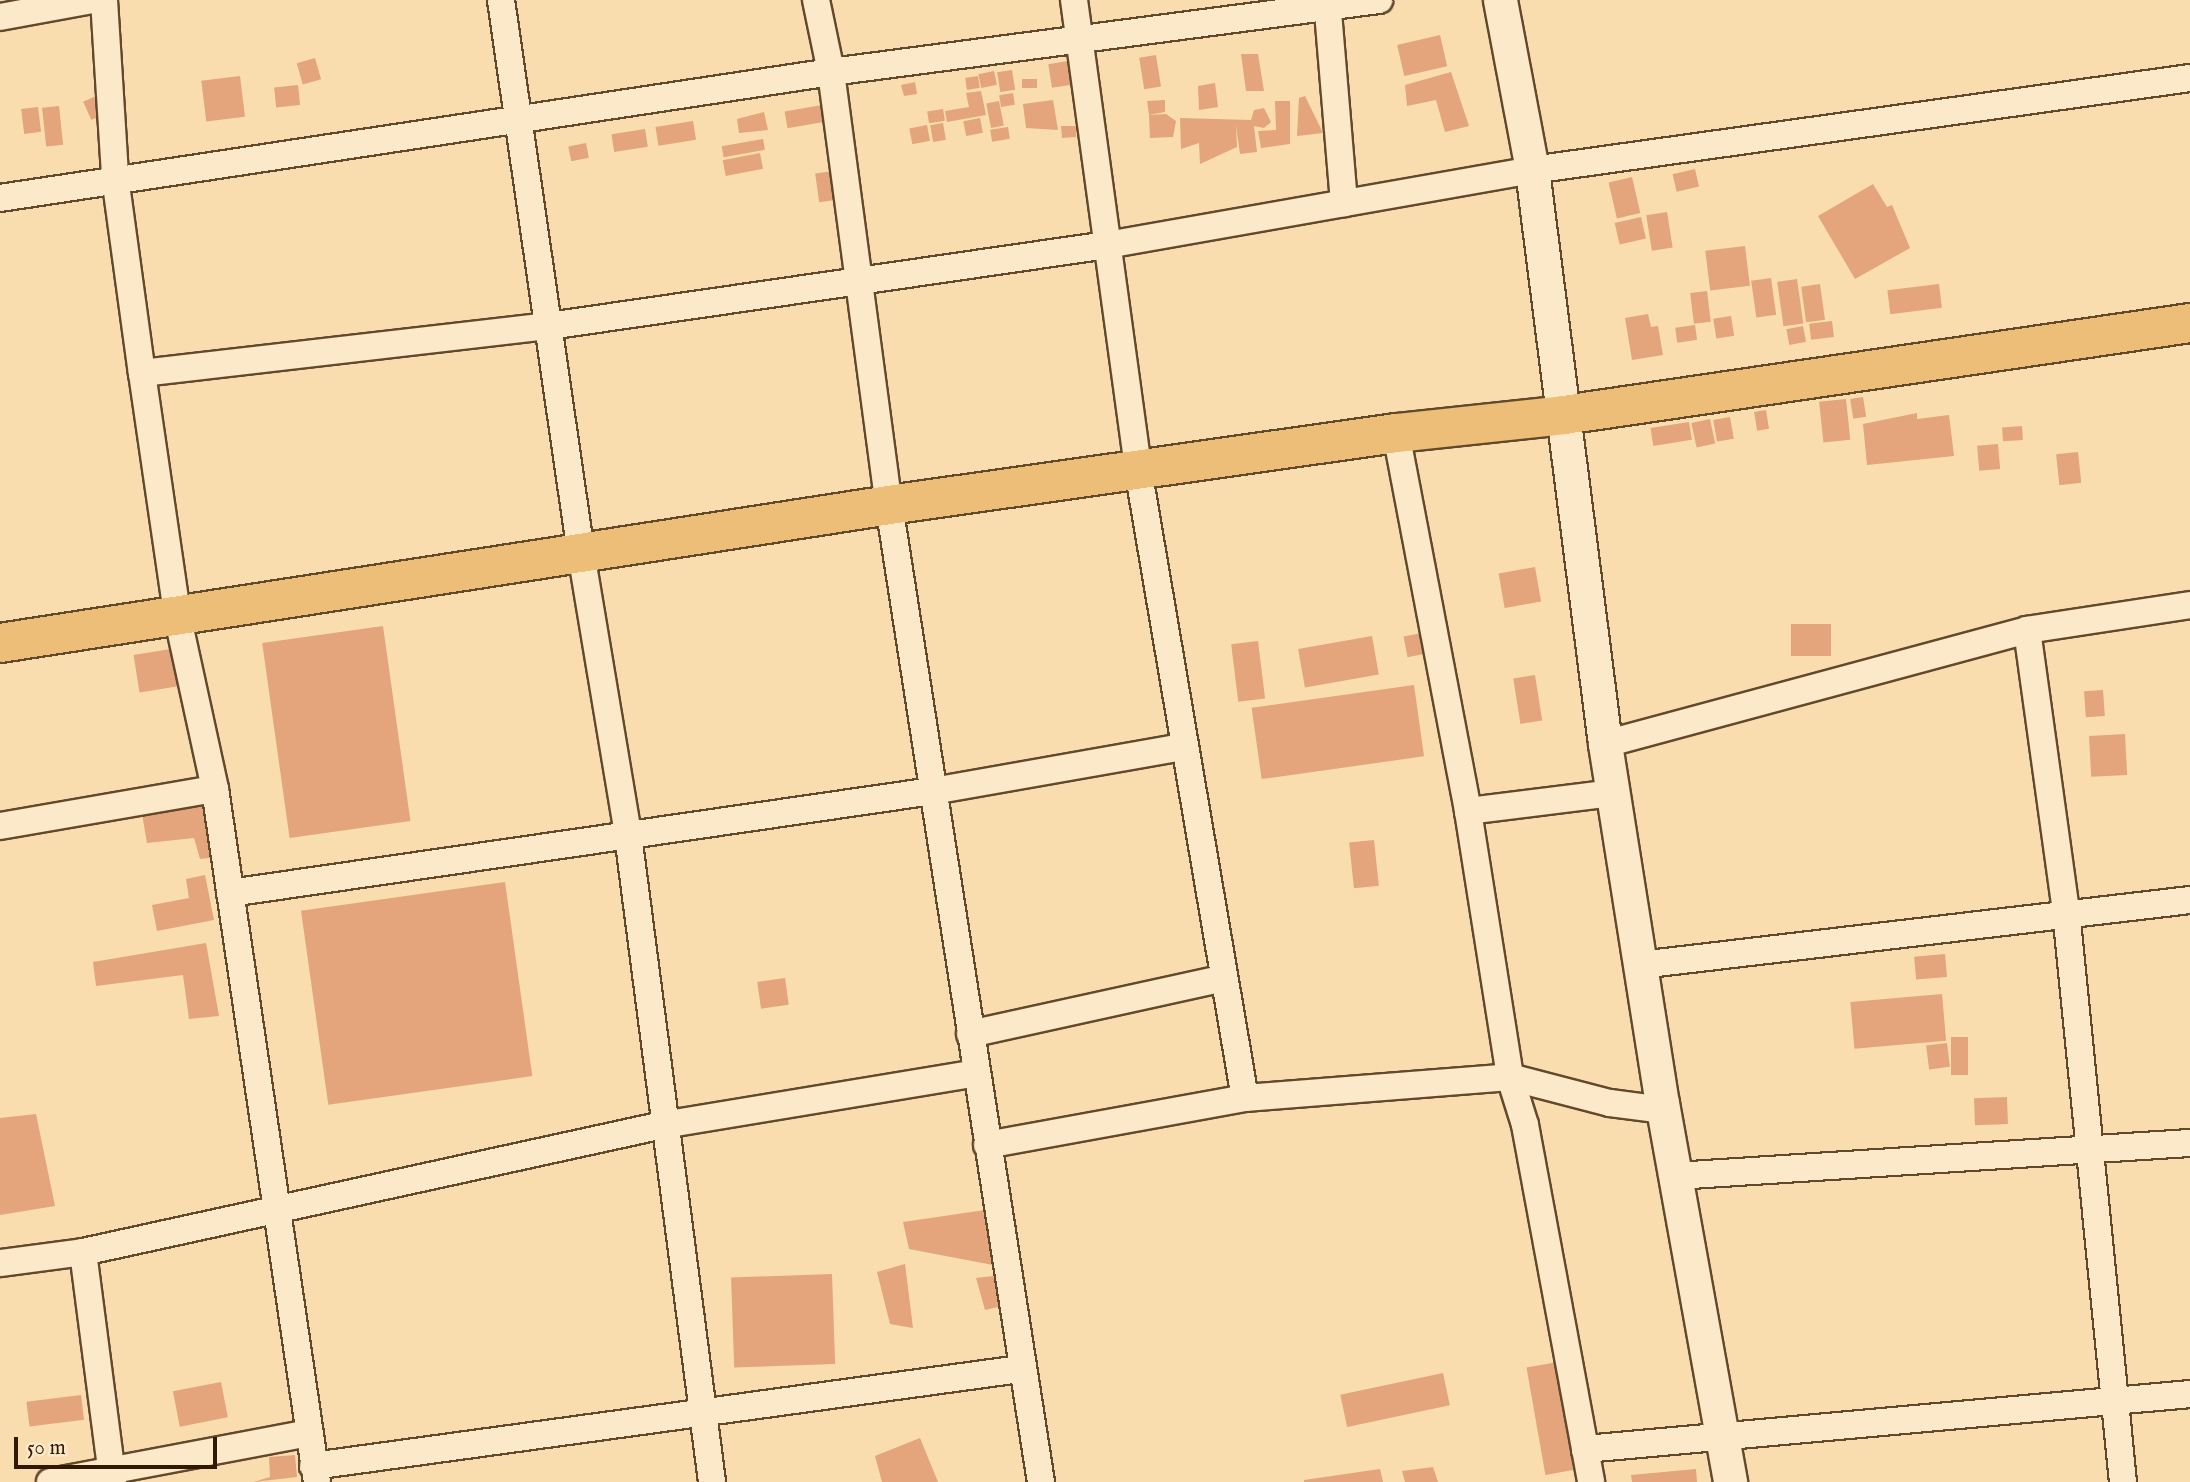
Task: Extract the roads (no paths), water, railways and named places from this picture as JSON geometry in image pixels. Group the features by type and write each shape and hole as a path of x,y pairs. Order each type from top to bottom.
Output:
{"highway":[{"path":"0,643 178,619 889,505 1396,433 1564,415 2190,323"}],"street":[{"path":"0,17 93,0"},
{"path":"104,0 116,177 142,373 178,619 215,789 315,1474 1020,1369"},
{"path":"500,0 581,553 628,835 700,1415 712,1482"},
{"path":"816,0 831,72 889,505 1020,1369 1041,1482"},
{"path":"1074,0 1082,41 1138,469 1183,747 1245,1098"},
{"path":"0,198 116,177 516,122 831,72 1082,41 1328,4 1379,0"},
{"path":"1500,0 1532,170 1605,744 1663,1110 1719,1434 1730,1482"},
{"path":"1328,4 1344,203"},
{"path":"142,373 549,326 1107,245 1532,170 2190,78"},
{"path":"1396,433 1468,810 1510,1077 1525,1125 1591,1482"},
{"path":"1605,744 2027,630 2190,605"},
{"path":"2027,630 2066,911 2123,1482"},
{"path":"230,893 933,791 1183,747"},
{"path":"0,826 215,789"},
{"path":"1468,810 1613,793"},
{"path":"1640,964 2066,911 2190,900"},
{"path":"970,1034 1224,978"},
{"path":"0,1263 83,1252 663,1125 976,1073"},
{"path":"987,1145 1245,1098 1510,1077 1610,1103 1663,1110"},
{"path":"1675,1176 2190,1143"},
{"path":"83,1252 112,1477"},
{"path":"1585,1449 1719,1434 2190,1394"},
{"path":"50,1482 112,1477 309,1433"}]}
